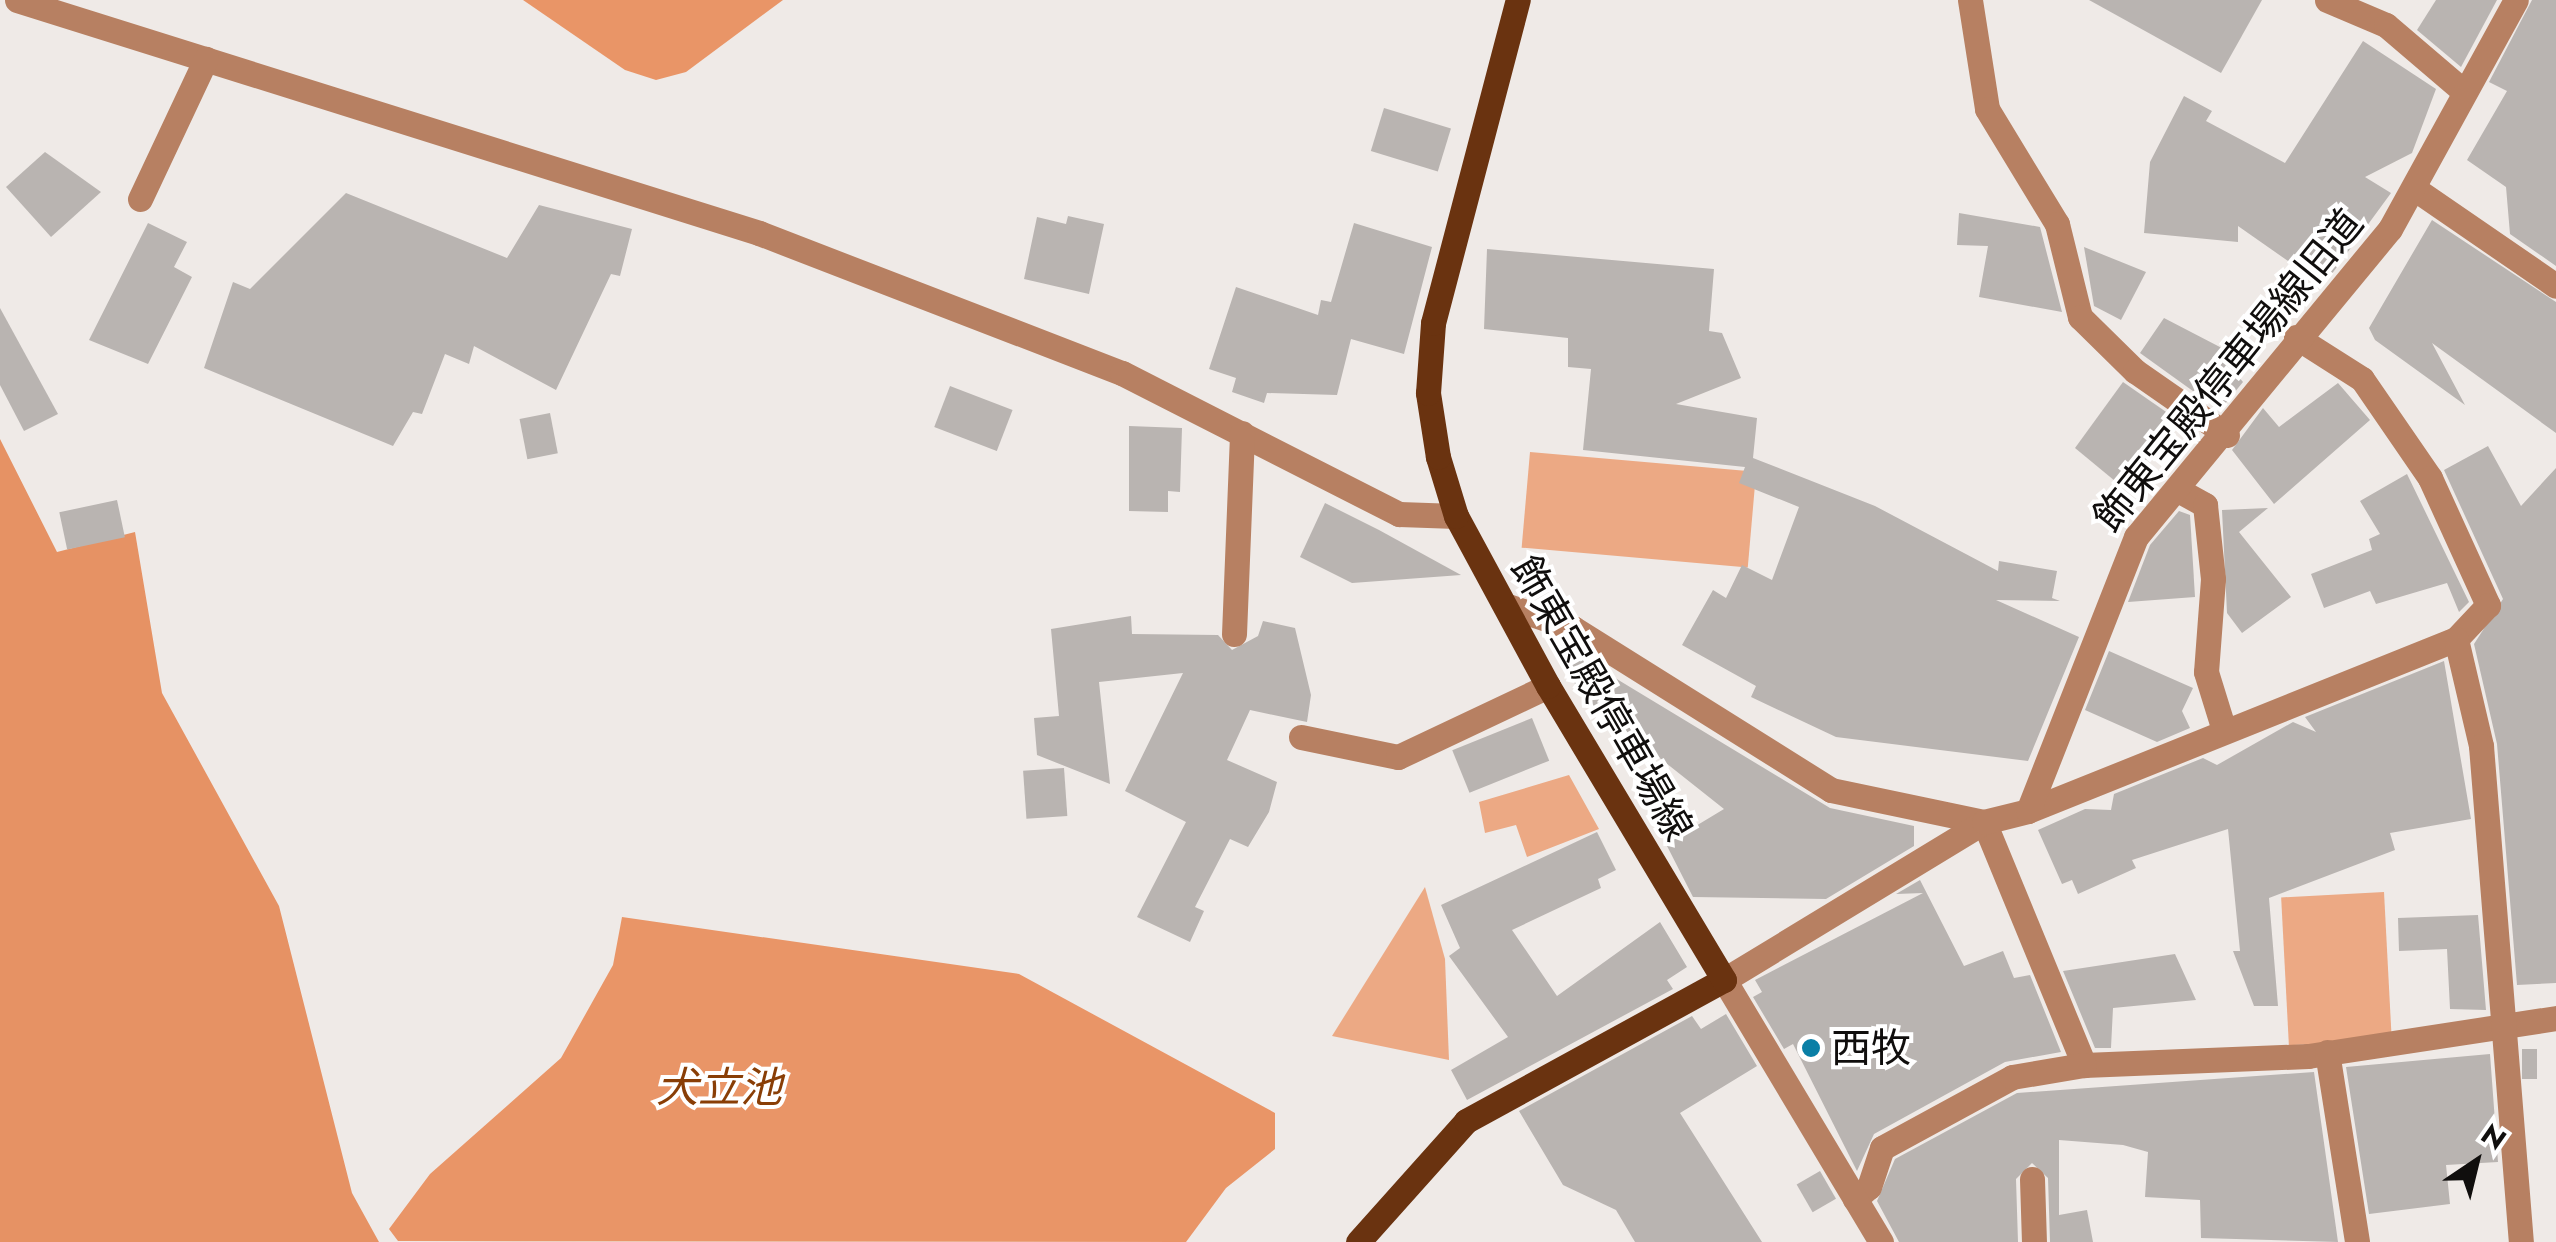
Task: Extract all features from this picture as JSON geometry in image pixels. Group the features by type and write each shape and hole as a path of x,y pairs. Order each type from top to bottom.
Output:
{"main road":[{"name":"飾東宝殿停車場線","path":"1518,0 1433,323 1428,393 1456,516 1548,686 1724,980"},
{"path":"1358,1242 1466,1121 1724,980"}],"street":[{"path":"17,0 759,233 1122,373 1399,514 1456,516"},
{"path":"1970,0 1987,109 2058,224 2080,317 2134,372 2227,435"},
{"path":"2327,0 2386,25 2460,89"},
{"name":"飾東宝殿停車場線旧道","path":"2028,811 2110,584 2178,490 2227,435 2296,336 2415,189 2460,89 2516,0"},
{"path":"140,199 206,60"},
{"path":"2415,189 2556,286"},
{"path":"1875,1238 1724,980 1984,822 2028,811 2456,639 2488,606 2430,478 2362,380 2296,336"},
{"path":"1234,634 1242,433"},
{"path":"2178,490 2205,505 2212,579 2206,672 2224,730"},
{"path":"1504,604 1572,628 1832,790 1984,822"},
{"path":"2456,639 2481,746 2510,1027 2521,1242"},
{"path":"1301,737 1398,757 1548,686"},
{"path":"1984,822 2084,1065"},
{"path":"1855,1198 1869,1187 1882,1148 2012,1077 2084,1065 2327,1052 2556,1018"},
{"path":"2327,1052 2357,1242"},
{"path":"2032,1179 2034,1242"}],"shaded area":[{"path":"0,439 57,552 135,532 162,693 279,906 352,1193 379,1242 0,1242"},
{"path":"1530,452 1756,472 1748,567 1522,548"},
{"path":"1569,775 1599,829 1527,857 1516,825 1485,833 1479,802"},
{"path":"1425,887 1445,959 1449,1060 1332,1036"},
{"path":"2384,892 2392,1040 2289,1045 2281,897"}],"water":[{"path":"523,0 783,0 686,72 656,80 625,70"},
{"name":"犬立池","path":"622,917 1019,974 1275,1113 1275,1149 1226,1188 1186,1242 398,1241 389,1229 430,1174 561,1058 613,965"}],"building":[{"path":"2089,0 2262,0 2221,73"},
{"path":"2436,0 2497,0 2461,67 2417,30"},
{"path":"2532,0 2556,0 2556,266 2510,234 2506,187 2467,160 2507,91 2489,82"},
{"path":"2363,41 2436,89 2412,153 2365,177 2391,193 2331,275 2305,257 2298,268 2238,226 2238,242 2144,233 2150,162 2184,96 2212,111 2206,121 2285,163"},
{"path":"1384,108 1451,128 1438,171 1371,151"},
{"path":"45,152 101,192 51,237 6,187"},
{"path":"346,193 507,258 539,205 632,229 620,276 611,274 556,390 474,346 469,364 445,354 422,414 413,412 393,446 204,368 233,282 250,289"},
{"path":"1959,213 2040,227 2062,312 1979,297 1988,246 1957,245"},
{"path":"1068,216 1104,224 1089,294 1024,279 1037,217 1066,224"},
{"path":"2432,220 2556,302 2556,433 2432,343 2465,405 2375,340 2369,328"},
{"path":"148,223 187,242 174,267 192,277 148,364 89,340"},
{"path":"1354,223 1432,247 1404,354 1351,339 1337,395 1267,393 1264,403 1232,392 1236,378 1209,369 1236,287 1318,315 1321,300 1331,302"},
{"path":"2084,247 2146,272 2121,320 2094,306"},
{"path":"1487,249 1714,269 1709,331 1722,333 1741,378 1676,404 1757,418 1753,458 1875,506 1998,571 1999,561 2057,571 2052,598 2060,601 1996,600 2079,637 2028,761 1836,737 1751,697 1756,686 1682,645 1713,590 1726,598 1742,565 1772,580 1799,507 1739,483 1745,467 1583,450 1591,369 1568,367 1568,338 1484,329"},
{"path":"0,308 58,414 24,431 0,385"},
{"path":"2164,318 2243,359 2233,370 2243,382 2220,410 2232,371 2204,399 2140,353"},
{"path":"2123,382 2182,423 2121,486 2075,448"},
{"path":"2338,383 2370,420 2274,504 2232,450 2263,408 2279,427"},
{"path":"950,386 1013,410 997,451 934,427"},
{"path":"550,413 558,453 527,459 520,419"},
{"path":"1129,426 1182,428 1180,492 1168,491 1168,512 1129,511"},
{"path":"2488,446 2521,506 2556,468 2556,983 2517,985 2497,744 2474,644 2503,599 2444,470"},
{"path":"2407,474 2469,602 2459,612 2447,583 2376,604 2370,591 2324,608 2311,574 2372,550 2369,539 2380,534 2360,501"},
{"path":"117,500 125,537 67,549 59,512"},
{"path":"1325,503 1461,575 1352,583 1300,557"},
{"path":"2268,508 2239,532 2291,597 2242,633 2227,613 2222,510"},
{"path":"2179,511 2190,515 2195,597 2128,602 2150,545"},
{"path":"1131,616 1132,634 1218,635 1232,650 1258,636 1263,621 1295,628 1311,695 1307,722 1250,710 1227,760 1277,782 1269,812 1248,847 1230,839 1195,907 1204,911 1190,942 1137,917 1186,822 1125,791 1183,673 1099,682 1110,784 1037,755 1034,718 1059,716 1051,629"},
{"path":"1544,635 1830,808 1914,826 1914,846 1826,899 1693,897 1666,844 1724,809 1584,698"},
{"path":"2109,651 2193,688 2182,711 2190,728 2157,742 2085,710"},
{"path":"2444,661 2471,819 2390,833 2395,850 2269,898 2278,1006 2254,1006 2233,951 2240,951 2228,829 2132,860 2136,868 2078,894 2072,880 2062,884 2038,830 2085,809 2111,810 2114,794 2203,758 2217,765 2293,722 2316,732 2305,717"},
{"path":"1532,718 1549,761 1469,793 1452,750"},
{"path":"1064,768 1067,816 1026,819 1023,771"},
{"path":"1597,832 1616,870 1598,879 1601,888 1512,930 1557,996 1660,922 1687,967 1667,980 1673,989 1467,1100 1451,1070 1508,1037 1449,956 1460,948 1441,905"},
{"path":"1920,880 1964,966 2003,951 2014,978 2030,975 2061,1052 2005,1062 1874,1134 1857,1171 1793,1044 1784,1049 1753,997 1762,992 1755,980 1923,893 1896,894"},
{"path":"2478,915 2486,1010 2450,1009 2447,949 2399,951 2398,918"},
{"path":"2175,954 2196,1000 2113,1008 2111,1048 2095,1048 2063,971"},
{"path":"1726,1014 1757,1066 1680,1113 1762,1242 1635,1242 1616,1210 1563,1185 1519,1111 1692,1016 1701,1029"},
{"path":"2522,1049 2537,1049 2537,1079 2522,1079"},
{"path":"2490,1054 2498,1162 2446,1165 2450,1204 2369,1214 2346,1067"},
{"path":"2314,1072 2338,1242 2201,1238 2200,1200 2145,1197 2148,1152 2123,1145 2059,1140 2059,1215 2087,1210 2093,1242 2050,1242 2048,1178 2032,1163 2016,1179 2018,1242 1899,1242 1877,1201 1895,1159 2017,1093"},
{"path":"1820,1171 1836,1199 1813,1212 1797,1184"}],"place":[{"name":"西牧","path":"1811,1048"}]}
